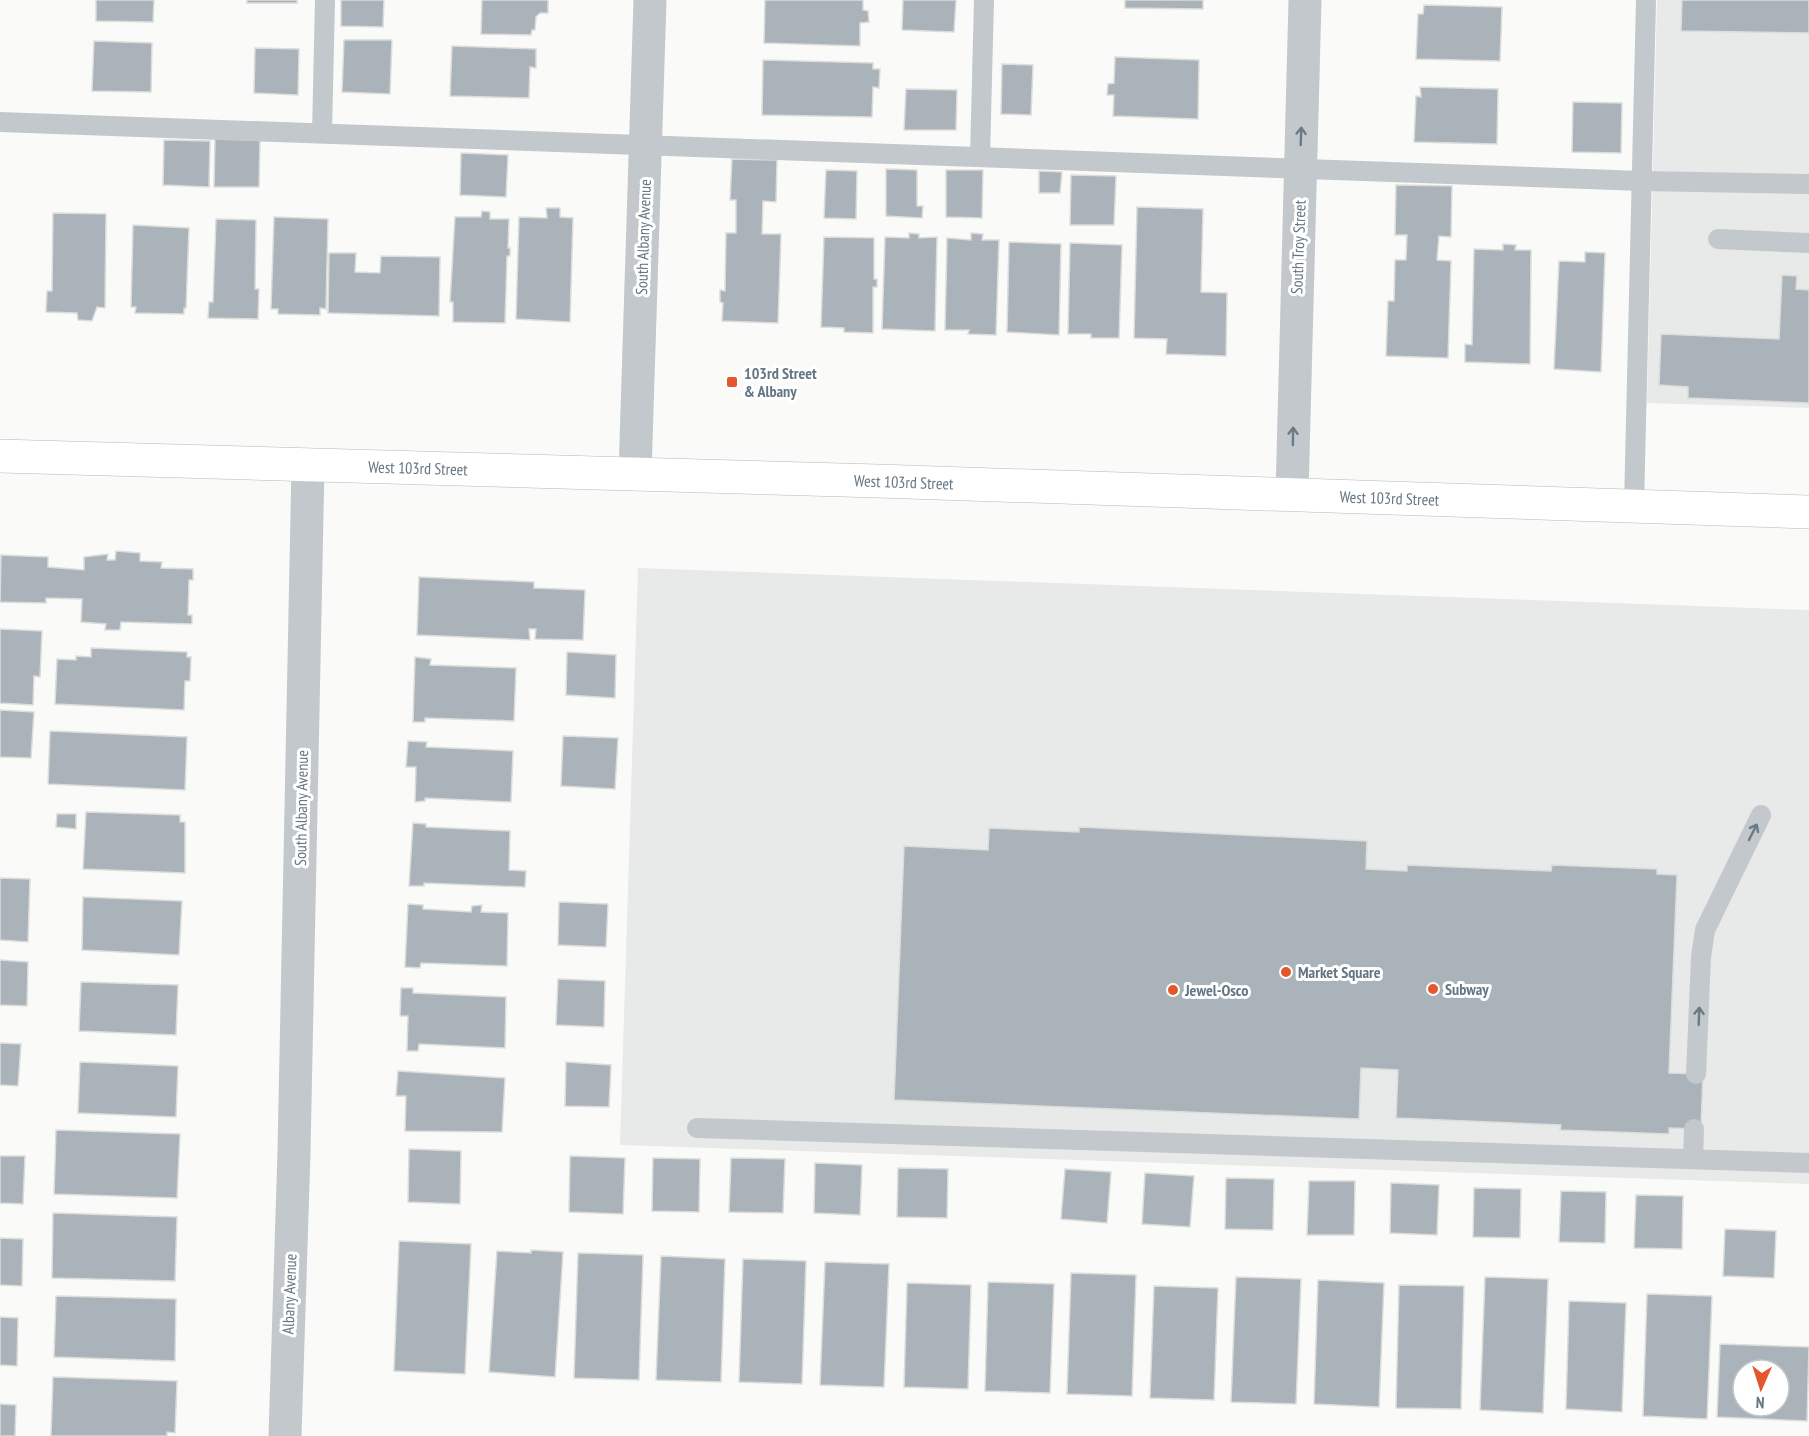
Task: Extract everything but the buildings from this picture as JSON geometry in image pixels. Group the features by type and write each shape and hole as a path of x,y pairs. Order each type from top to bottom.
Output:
{"main road":[{"name":"West 103rd Street","path":"0,456 1292,494 1809,512"}],"street":[{"name":"South Albany Avenue","path":"635,474 650,0"},
{"name":"South Troy Street","path":"1292,494 1305,0"},
{"name":"South Albany Avenue","path":"294,1152 308,465"},
{"name":"Albany Avenue","path":"285,1436 294,1152"}],"lane":[{"path":"322,133 325,0"},
{"path":"980,157 984,0"},
{"path":"1634,506 1646,0"},
{"path":"0,122 1642,181 1809,184"},
{"path":"1718,239 1809,243"},
{"path":"1696,1074 1701,957 1705,930 1761,815"},
{"path":"697,1128 1809,1163"},
{"path":"1693,1158 1694,1129"}],"shaded area":[{"path":"1657,0 1809,0 1809,408 1647,403"},
{"name":"Market Square","path":"638,568 1809,610 1809,1184 620,1145"}],"place":[{"name":"103rd Street & Albany","path":"732,382"},
{"name":"Market Square","path":"1286,972"},
{"name":"Subway","path":"1433,989"},
{"name":"Jewel-Osco","path":"1173,990"}]}
